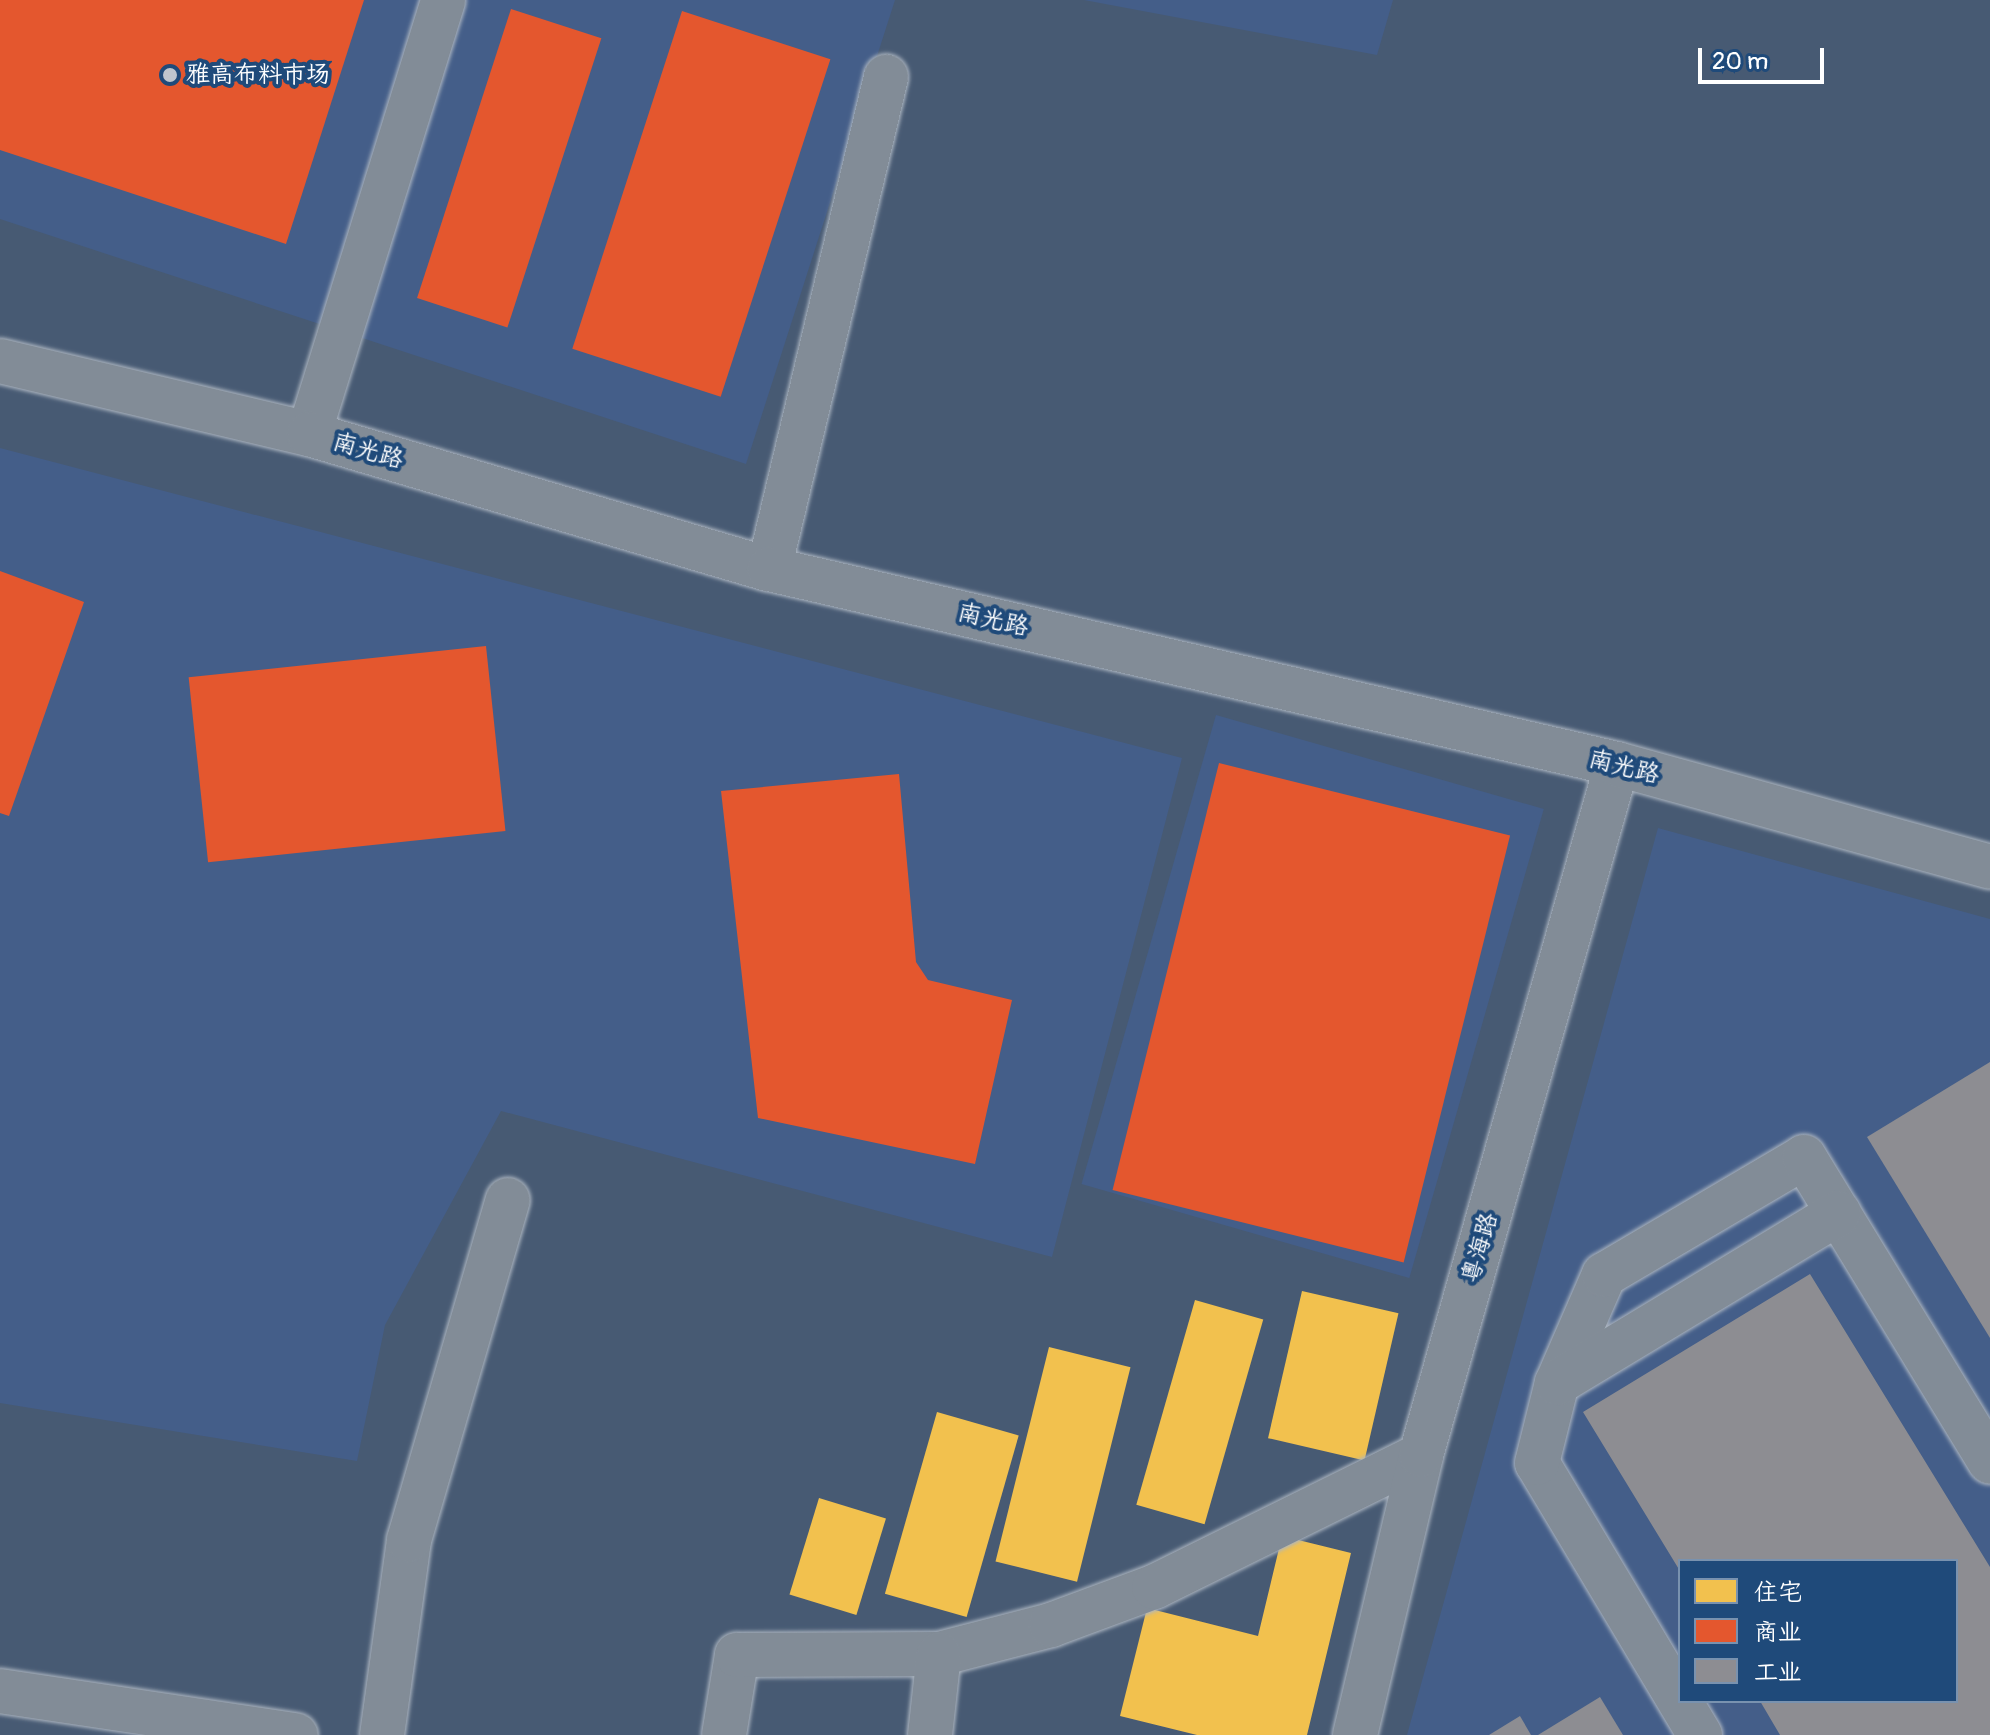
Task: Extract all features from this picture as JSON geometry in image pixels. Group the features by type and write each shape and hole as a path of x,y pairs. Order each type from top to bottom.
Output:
{"street":[{"path":"309,434 443,0"},
{"path":"769,569 886,77"},
{"name":"南光路","path":"0,361 309,434 769,569 1617,764 1990,867"},
{"name":"粤海路","path":"1355,1735 1421,1455 1617,764"},
{"path":"1678,1698 1537,1463 1557,1383 1604,1275 1804,1157 1990,1462"},
{"path":"382,1735 409,1540 508,1200"},
{"path":"1557,1383 1839,1213"},
{"path":"724,1735 737,1655 939,1654 1051,1625 1154,1587 1421,1455"},
{"path":"930,1735 939,1654"},
{"path":"0,1691 296,1735"},
{"path":"1681,1703 1700,1735"}],"shaded area":[{"name":"雅高布料市场","path":"0,0 895,0 746,464 0,219"},
{"path":"1084,0 1393,0 1377,55"},
{"path":"0,448 1182,758 1052,1257 501,1111 385,1325 357,1461 0,1403"},
{"path":"1216,715 1544,809 1409,1278 1081,1184"},
{"path":"1658,828 1990,919 1990,1735 1407,1735"}],"building: 住宅":[{"path":"1302,1291 1398,1313 1364,1460 1268,1438"},
{"path":"1195,1300 1263,1320 1205,1524 1136,1505"},
{"path":"1049,1347 1131,1367 1077,1582 996,1561"},
{"path":"937,1412 1019,1435 967,1617 885,1594"},
{"path":"819,1498 886,1518 856,1615 789,1595"},
{"path":"1282,1536 1351,1553 1307,1735 1197,1735 1120,1716 1147,1608 1258,1636"}],"building: 商业":[{"name":"雅高布料市场","path":"0,0 364,0 286,244 0,150"},
{"path":"511,9 601,38 507,327 417,298"},
{"path":"682,11 830,59 721,397 572,349"},
{"path":"0,571 84,602 9,816 0,813"},
{"path":"486,646 505,831 208,862 189,677"},
{"path":"1219,763 1510,836 1404,1263 1113,1190"},
{"path":"899,774 916,962 928,980 1012,1000 975,1164 758,1118 721,791"}],"building: 工业":[{"path":"1990,1062 1990,1338 1867,1137"},
{"path":"1810,1274 1990,1567 1990,1735 1780,1735 1761,1703 1958,1703 1958,1559 1678,1559 1678,1568 1583,1412"},
{"path":"1600,1697 1623,1735 1538,1735"},
{"path":"1520,1716 1531,1735 1489,1735"}],"place":[{"name":"雅高布料市场","path":"170,75"}]}
